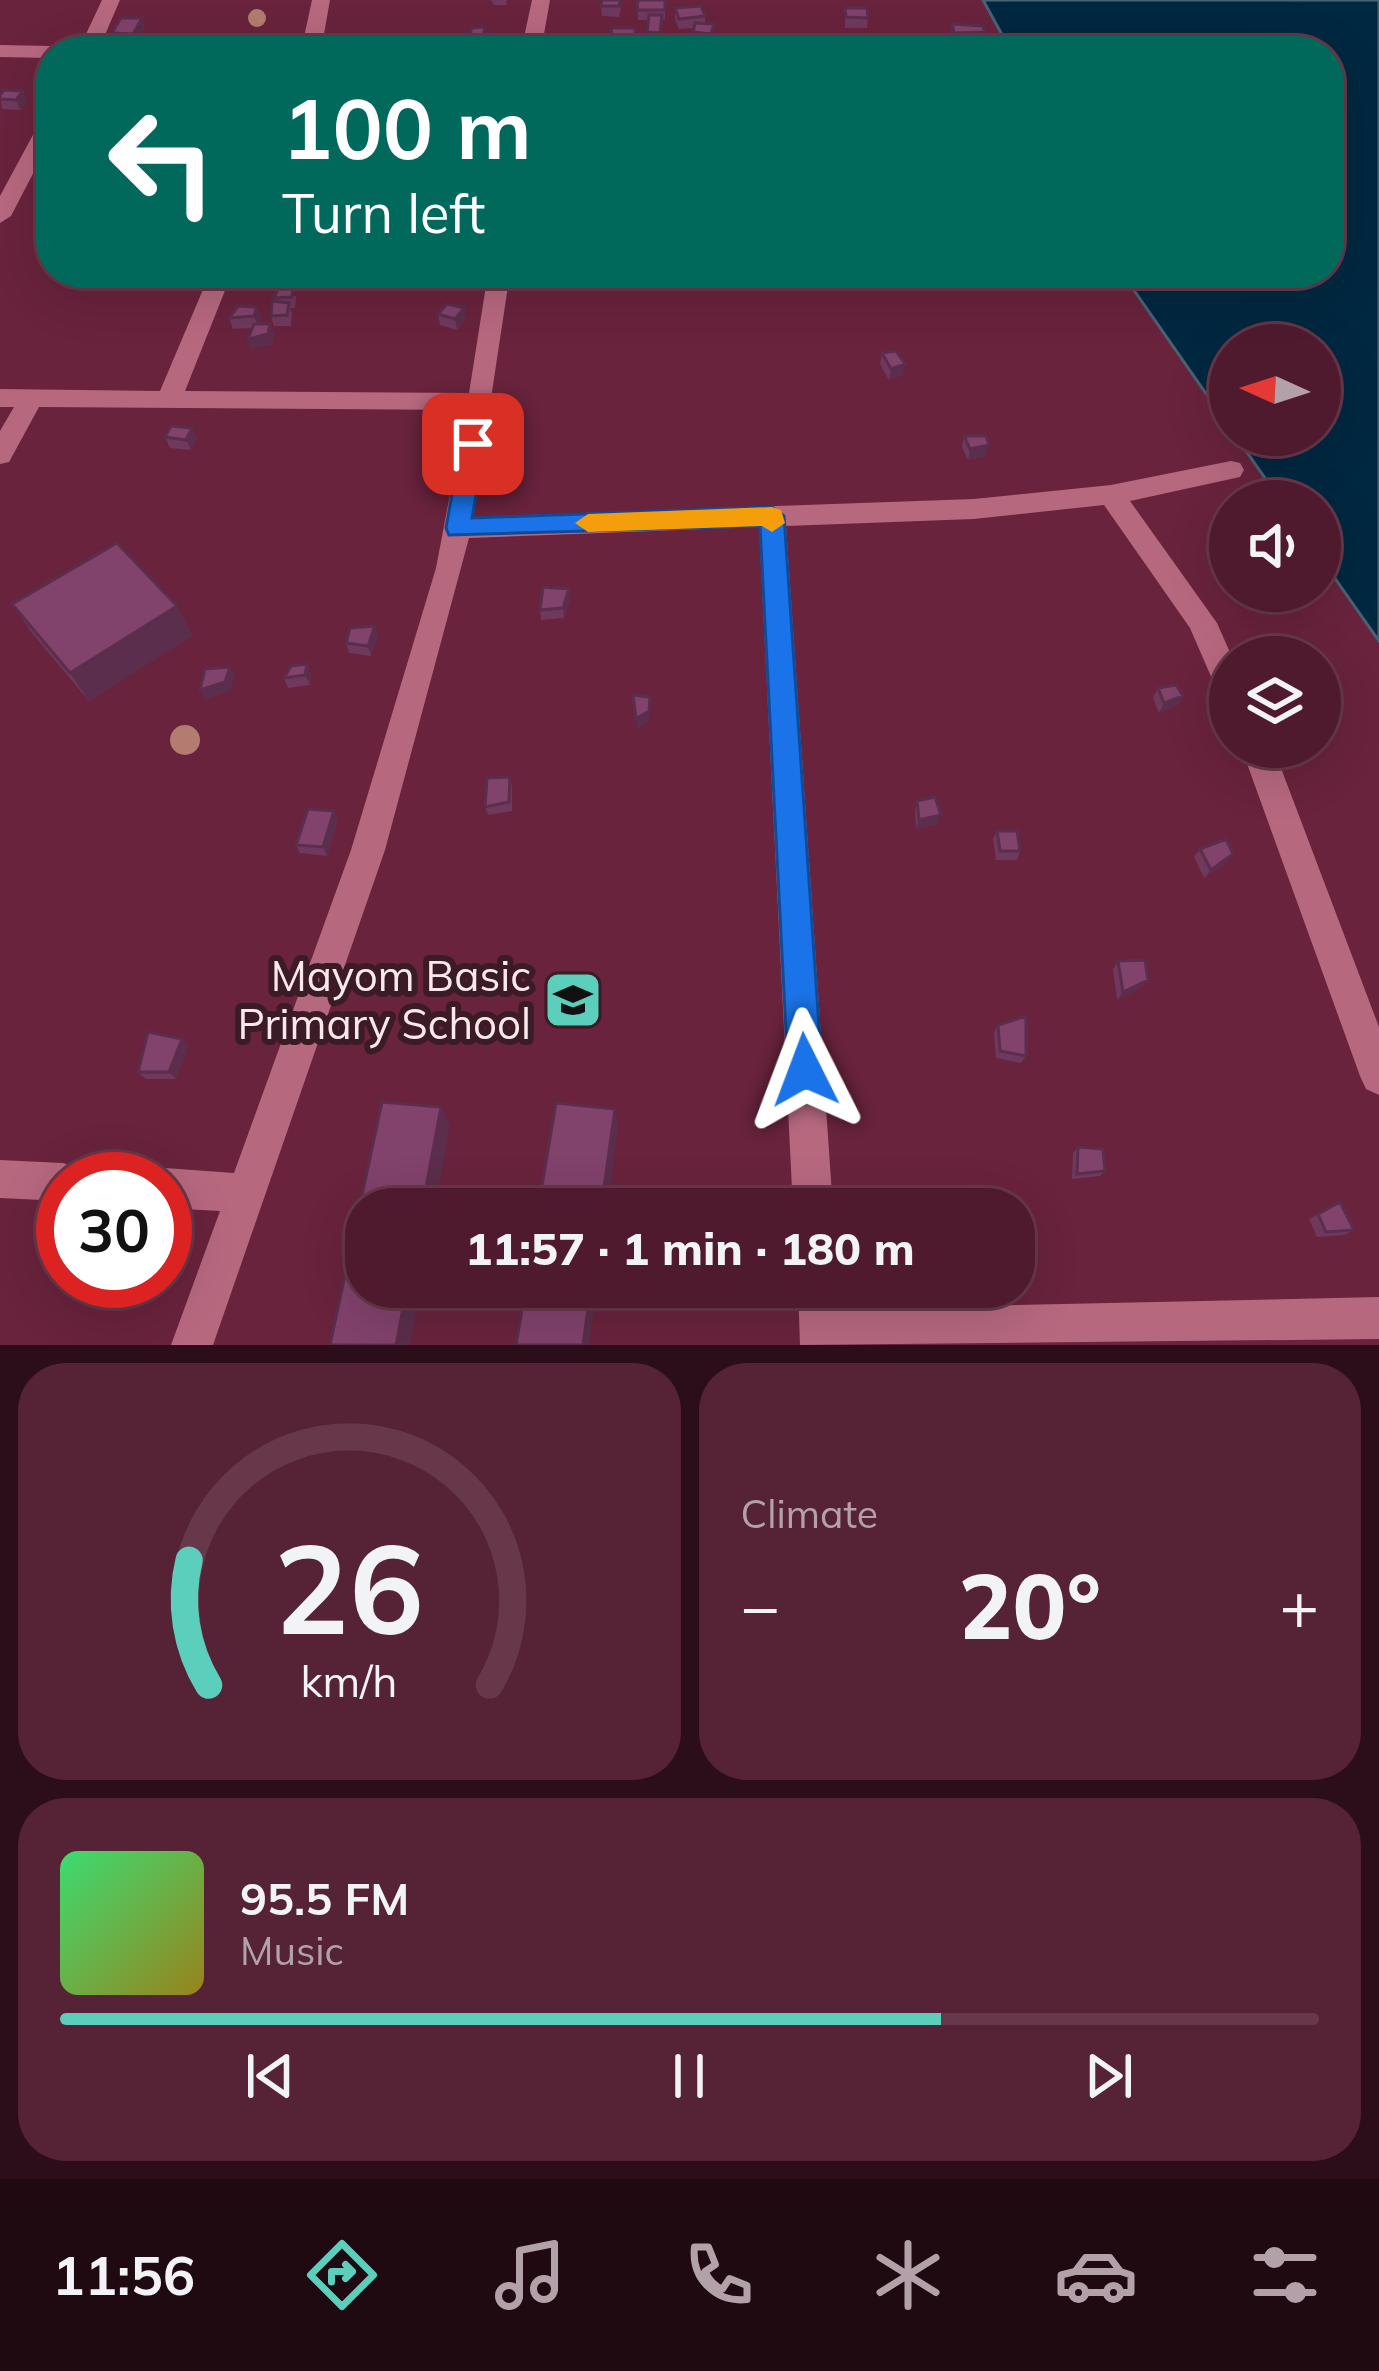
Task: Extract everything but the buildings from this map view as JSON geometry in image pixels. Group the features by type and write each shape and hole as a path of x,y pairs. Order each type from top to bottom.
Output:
{"street":[{"path":"95,36 111,0"},
{"path":"314,36 321,0"},
{"path":"534,36 541,0"},
{"path":"0,51 36,52"},
{"path":"0,216 36,148"},
{"path":"169,400 214,288"},
{"path":"192,1345 368,850 458,528 497,288"},
{"path":"0,398 480,402"},
{"path":"0,455 31,398"},
{"path":"458,528 974,509 1111,495 1231,470"},
{"path":"1111,495 1209,639"},
{"path":"772,516 812,1188"},
{"path":"1265,768 1379,1076"},
{"path":"0,1179 36,1181"},
{"path":"192,1189 246,1192"},
{"path":"819,1308 821,1338 1379,1318"}],"water":[{"path":"983,0 1379,0 1379,641 1341,587 1341,480 1266,480 1250,456 1341,456 1341,324 1209,324 1209,398 1132,288 1344,288 1344,36 1003,36"}],"slow traffic":[{"path":"588,523 772,516 772,523"}],"place":[{"name":"Mayom Basic Primary School","path":"573,1000"}],"route":[{"path":"473,444 458,528 772,516 805,1070"}]}
